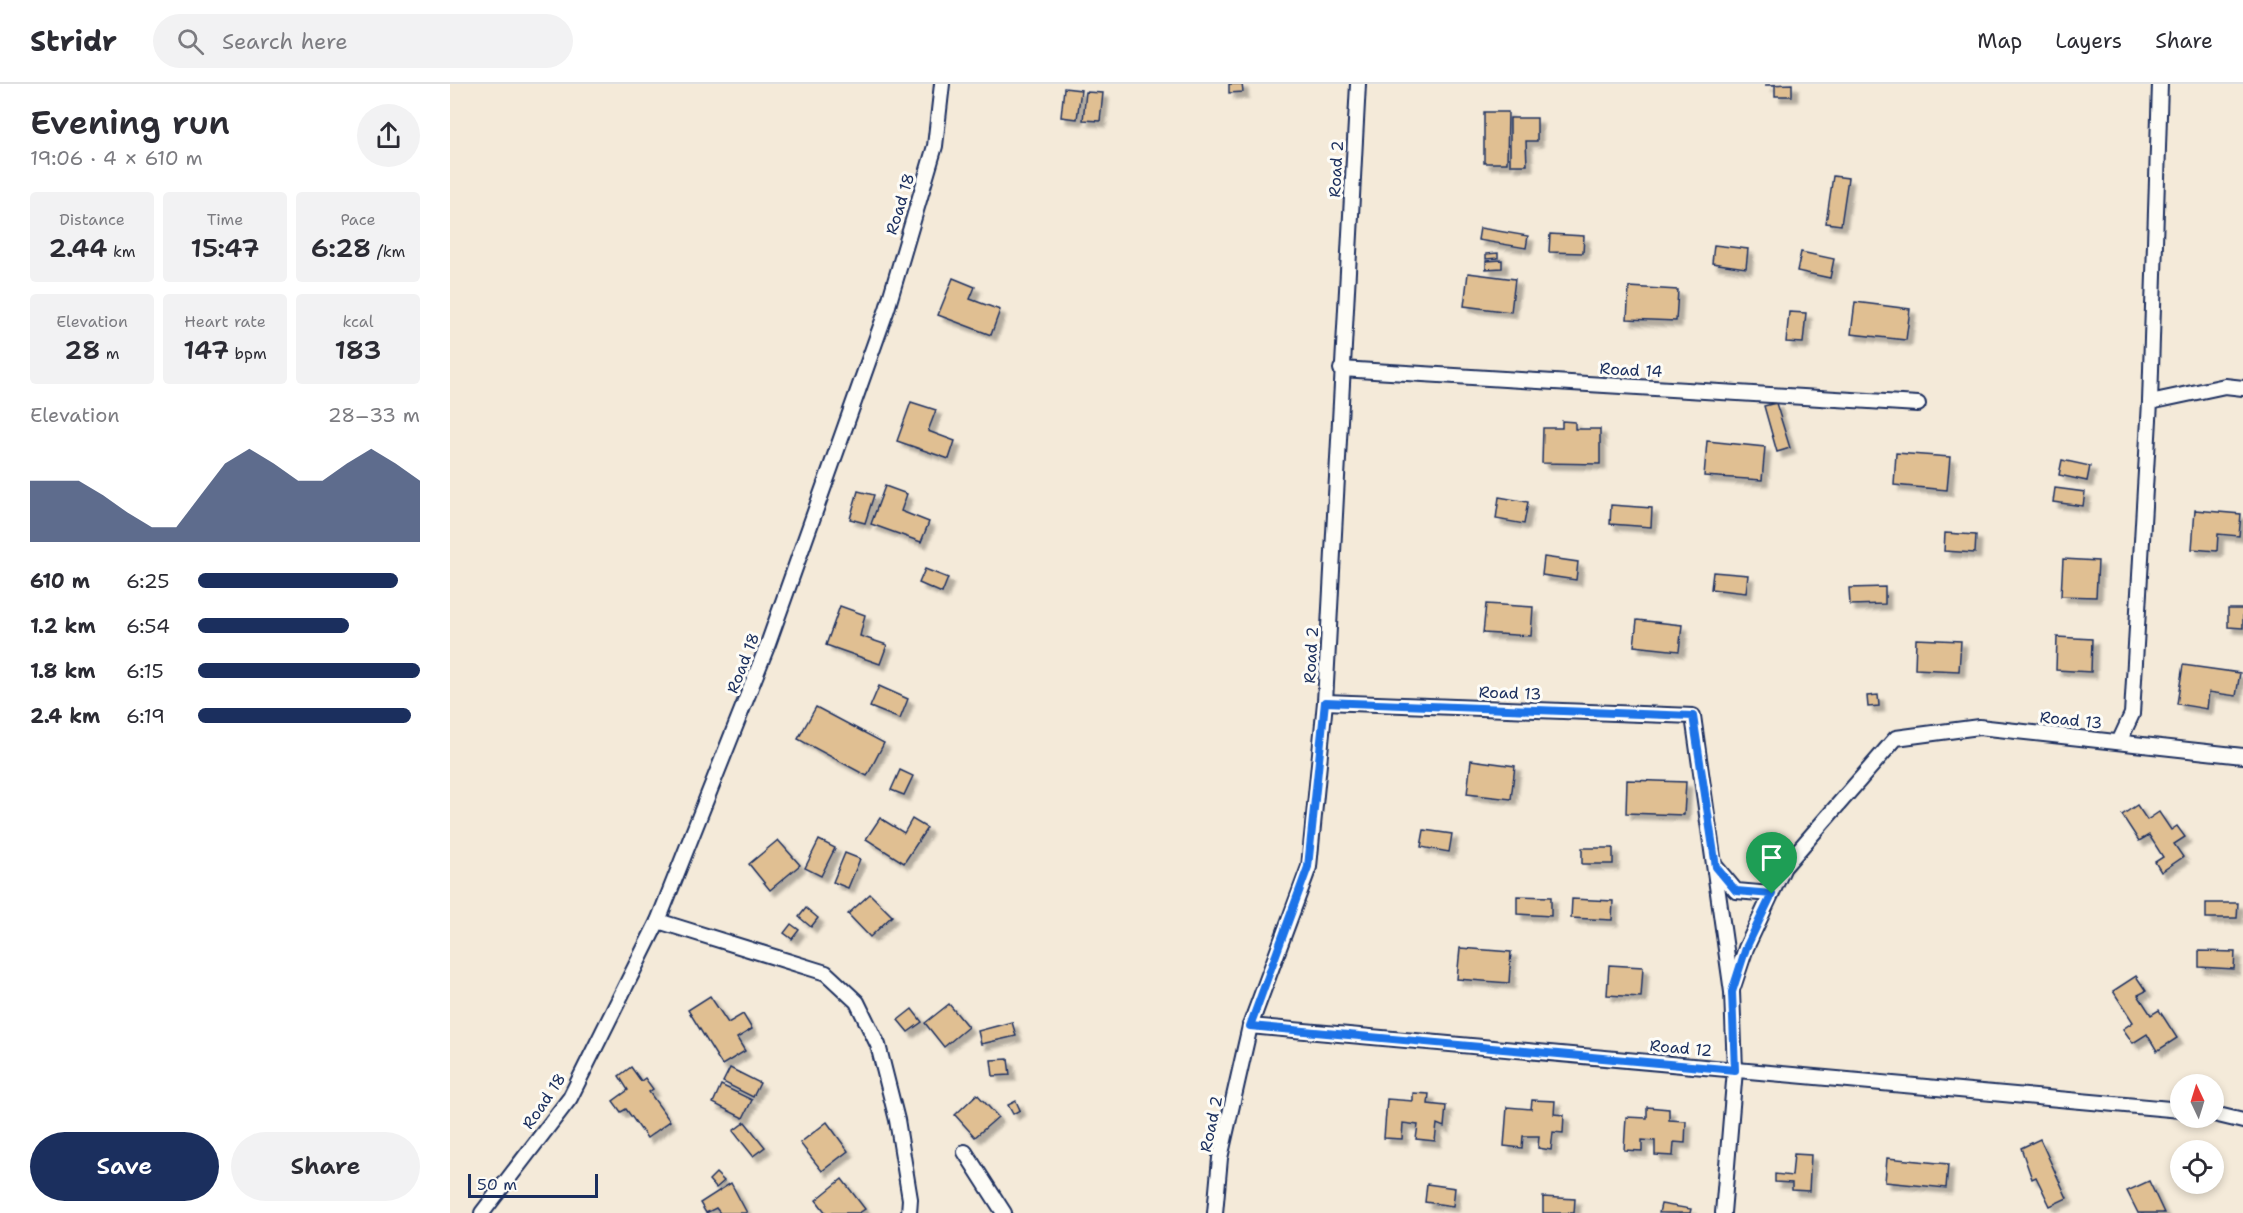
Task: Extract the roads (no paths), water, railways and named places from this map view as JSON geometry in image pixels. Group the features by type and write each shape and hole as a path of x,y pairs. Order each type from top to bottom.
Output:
{"street":[{"name":"Road 18","path":"482,1213 570,1098 658,921 768,644 887,309 935,146 942,84"},
{"name":"Road 2","path":"1215,1213 1220,1158 1250,1026 1308,867 1325,702 1358,84"},
{"path":"2120,742 2132,714 2150,402 2160,84"},
{"name":"Road 14","path":"1341,369 1918,404"},
{"path":"2150,402 2224,386 2243,388"},
{"name":"Road 13","path":"1325,702 1693,716 1716,867"},
{"name":"Road 13","path":"1772,894 1784,867 1896,738 1980,727 2243,756"},
{"path":"1716,867 1736,891 1772,894 1746,948 1732,992"},
{"path":"1716,867 1732,992 1735,1070 1723,1213"},
{"path":"658,921 826,973 857,1002 878,1045 897,1120 910,1199 909,1213"},
{"name":"Road 12","path":"1250,1026 2170,1109"},
{"path":"2224,1116 2243,1121"},
{"path":"965,1152 1004,1213"}]}
